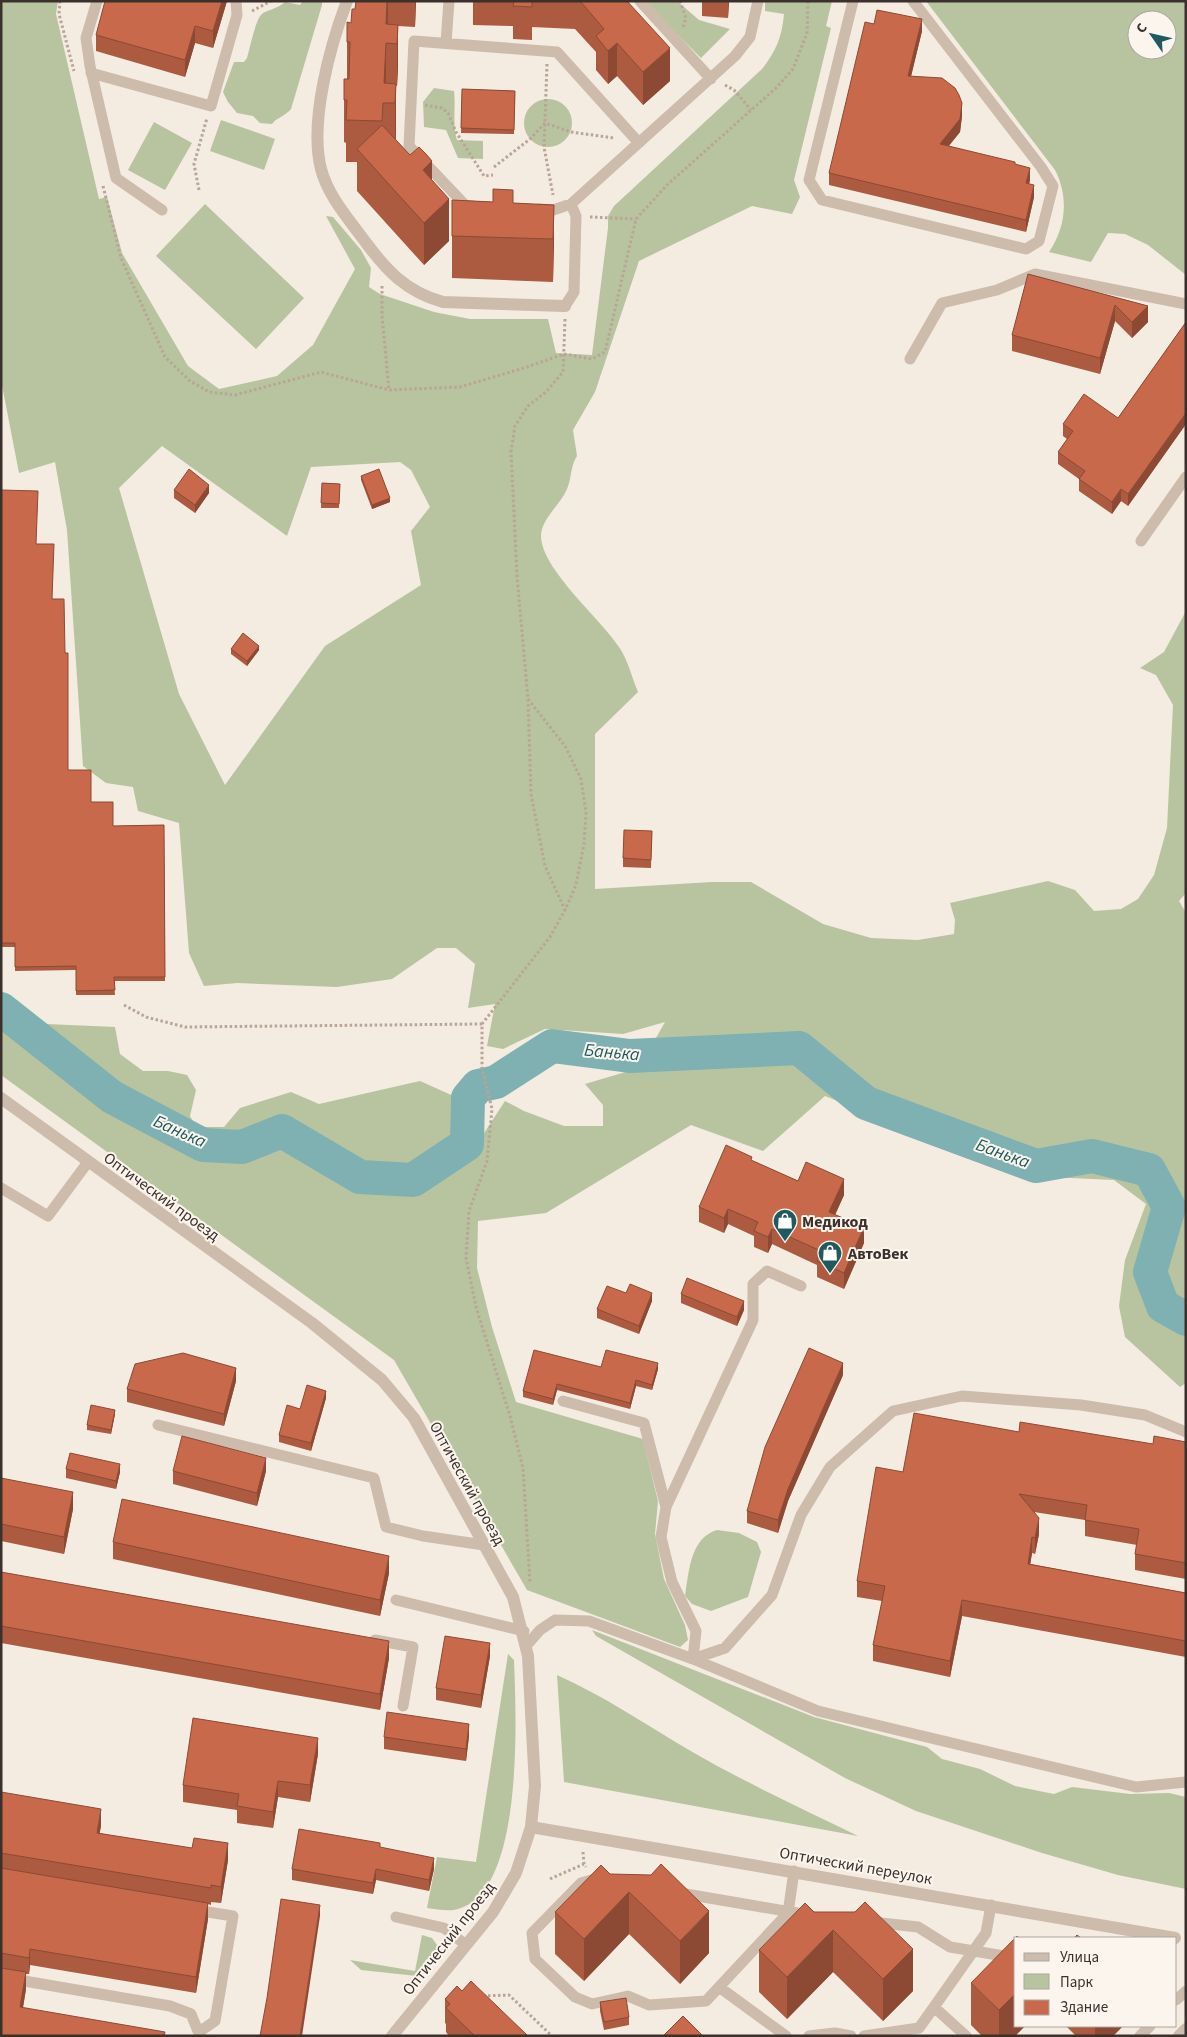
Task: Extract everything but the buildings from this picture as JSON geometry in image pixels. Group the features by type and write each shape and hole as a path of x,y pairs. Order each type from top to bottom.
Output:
{"street":[{"path":"346,1 324,73 317,146 321,170 331,193 383,266 403,285 425,297 443,302 565,306"},
{"name":"Оптический проезд","path":"1,1098 312,1323 382,1380 414,1418 513,1596 524,1631 526,1646 535,1786 531,1827 525,1849 506,1892 466,1945 392,2036"},
{"name":"Оптический переулок","path":"531,1827 1170,1937"},
{"path":"1179,2036 1186,2029"}],"lane":[{"path":"97,1 86,38 116,178 162,210"},
{"path":"92,72 211,106 237,15 236,1"},
{"path":"446,43 449,1"},
{"path":"640,1 711,79"},
{"path":"527,208 552,210 571,204 711,79 735,56 750,37 758,1"},
{"path":"852,1 810,180 822,200 1026,249 1039,241 1053,186 1041,166 913,1"},
{"path":"483,206 466,206 410,146 414,41 557,52 639,143"},
{"path":"565,306 574,292 576,216 571,204"},
{"path":"910,359 942,303 997,290 1035,274 1186,304"},
{"path":"1141,541 1186,477"},
{"path":"1,1188 48,1216 88,1162"},
{"path":"693,1659 696,1631 672,1582 661,1538 666,1507 753,1320 754,1284 767,1271 801,1286"},
{"path":"693,1659 725,1648 772,1595 801,1515 830,1467 893,1411 962,1396 1081,1405 1136,1413 1186,1432"},
{"path":"563,1401 644,1423 666,1507"},
{"path":"158,1424 374,1478 386,1526 423,1536 484,1545"},
{"path":"396,1600 524,1631"},
{"path":"526,1646 540,1630 555,1620 589,1621 693,1659 818,1711 1136,1787 1186,1782"},
{"path":"364,1639 414,1647 403,1706"},
{"path":"614,1878 605,1876 581,1883 532,1933 535,1959 575,1997 592,2004 628,1996 649,2005 706,2001 788,1913 794,1871"},
{"path":"671,1891 788,1913 825,1917"},
{"path":"864,2036 919,2028 986,1933 991,1905"},
{"path":"1,1977 170,2006 191,2014 200,2034 215,2021 233,1916 184,1908"},
{"path":"396,1917 444,1928 466,1945"},
{"path":"862,1921 918,1927 950,1947 1014,1958"},
{"path":"719,1987 786,2036"},
{"path":"1177,1999 1186,1990"},
{"path":"934,2007 966,2036"},
{"path":"1140,2036 1149,2027"},
{"path":"808,2036 835,2033 851,2036"}],"path":[{"path":"60,1 59,14 76,80"},
{"path":"237,15 256,10 271,1"},
{"path":"677,41 686,18 680,1"},
{"path":"102,183 121,258 164,357 190,381 208,392 235,395 322,372 389,390 460,386 527,367 564,354 592,359 605,352 636,219 667,185 751,110 793,69 807,33 808,1"},
{"path":"548,51 544,147 553,190 552,210"},
{"path":"734,90 751,110"},
{"path":"422,99 423,104 442,108 448,114 456,132 484,176 493,175"},
{"path":"199,190 194,164 211,106"},
{"path":"545,122 571,132 622,139"},
{"path":"494,167 530,140 545,122"},
{"path":"576,216 636,219"},
{"path":"383,266 382,315 389,390"},
{"path":"565,306 563,372 546,392 528,406 514,426 511,451 517,576 528,699 531,794 545,866 565,910"},
{"path":"528,699 565,746 581,779 586,812 584,844 576,885 550,937 482,1024 482,1068 492,1109 487,1161 469,1211 466,1258 476,1307 510,1416 523,1468 530,1583"},
{"path":"124,1005 146,1017 185,1027 482,1024"},
{"path":"476,1998 509,1995 552,2036"}],"green space":[{"path":"1,1 58,1 56,14 99,199 107,197 122,253 188,366 219,389 277,376 313,345 355,269 326,216 333,217 361,250 371,268 369,287 380,294 434,312 470,319 548,319 556,353 592,355 608,216 614,206 762,69 775,50 782,30 784,14 765,11 765,1 832,1 826,26 831,28 794,180 800,197 792,214 752,206 639,261 595,392 573,430 577,456 573,464 567,489 542,529 543,548 550,562 572,592 619,647 638,692 595,734 595,889 712,882 751,882 823,924 871,938 918,940 954,934 955,920 950,903 1048,881 1075,890 1094,911 1121,909 1138,899 1154,875 1167,828 1173,705 1156,675 1140,668 1164,652 1186,611 1186,893 1179,901 1186,913 1186,1383 1180,1387 1125,1337 1119,1306 1125,1260 1146,1204 1114,1180 1049,1177 983,1160 825,1096 763,1151 691,1125 546,1213 478,1221 477,1268 492,1327 516,1402 643,1439 658,1501 655,1534 664,1579 685,1625 688,1640 680,1647 527,1590 394,1360 1,1075 1,1022 115,1027 120,1054 143,1071 168,1071 187,1075 196,1090 190,1116 196,1127 224,1127 240,1108 291,1092 319,1104 420,1081 458,1098 473,1150 505,1101 524,1111 564,1126 603,1126 603,1105 585,1084 639,1068 665,1022 623,1034 545,1029 503,1049 487,1046 495,1004 468,1008 475,964 456,948 437,948 392,979 337,987 237,983 204,986 189,953 179,823 138,811 133,787 106,783 83,766 67,530 55,462 19,473 1,380","holes":["162,446 287,536 311,467 400,462 411,470 430,507 411,531 421,585 325,646 225,785 179,694 119,488"]},
{"path":"303,1 322,1 322,5 291,109 272,124 260,123 253,116 237,113 223,92 234,62 244,62 247,58 259,18 263,13 285,2 300,5"},
{"path":"644,1 677,1 699,20 730,29 701,58"},
{"path":"926,1 1186,1 1186,275 1148,245 1125,234 1108,233 1091,262 1049,252 1059,232 1064,212 1064,201 1055,170"},
{"path":"434,88 454,91 457,140 483,141 483,159 458,158 446,130 424,127 423,102"},
{"path":"543,99 553,99 565,106 572,118 572,128 565,140 553,147 543,147 535,143 528,136 524,128 524,118 528,110 535,103"},
{"path":"221,120 275,139 264,170 210,151"},
{"path":"154,122 192,143 165,190 128,170"},
{"path":"205,204 304,298 256,349 156,256"},
{"path":"717,1530 739,1533 757,1542 761,1552 748,1597 711,1611 692,1604 685,1596 692,1557 696,1548 708,1534"},
{"path":"592,1630 814,1717 927,1747 942,1759 980,1769 1015,1786 1054,1794 1072,1787 1130,1794 1169,1793 1186,1797 1186,1889 1118,1875 1042,1853 916,1811 845,1778 596,1636"},
{"path":"508,1654 514,1660 516,1719 512,1798 506,1837 495,1870 480,1896 454,1910 427,1908 437,1857 476,1862"},
{"path":"557,1675 608,1701 731,1773 858,1836 564,1782"},
{"path":"422,1935 432,1938 439,1948 437,1954 417,1976 361,1970 350,1960 415,1971"}],"waterway":[{"name":"Банька","path":"1,1009 112,1097 203,1145 242,1147 282,1131 360,1177 413,1180 467,1144 468,1098 478,1086 496,1082 552,1046 630,1056 799,1048 866,1103 1036,1166 1092,1156 1149,1170 1169,1207 1150,1272 1163,1306 1186,1319"}],"place":[{"name":"Медикод","path":"785,1242"},
{"name":"АвтоВек","path":"830,1274"}]}
